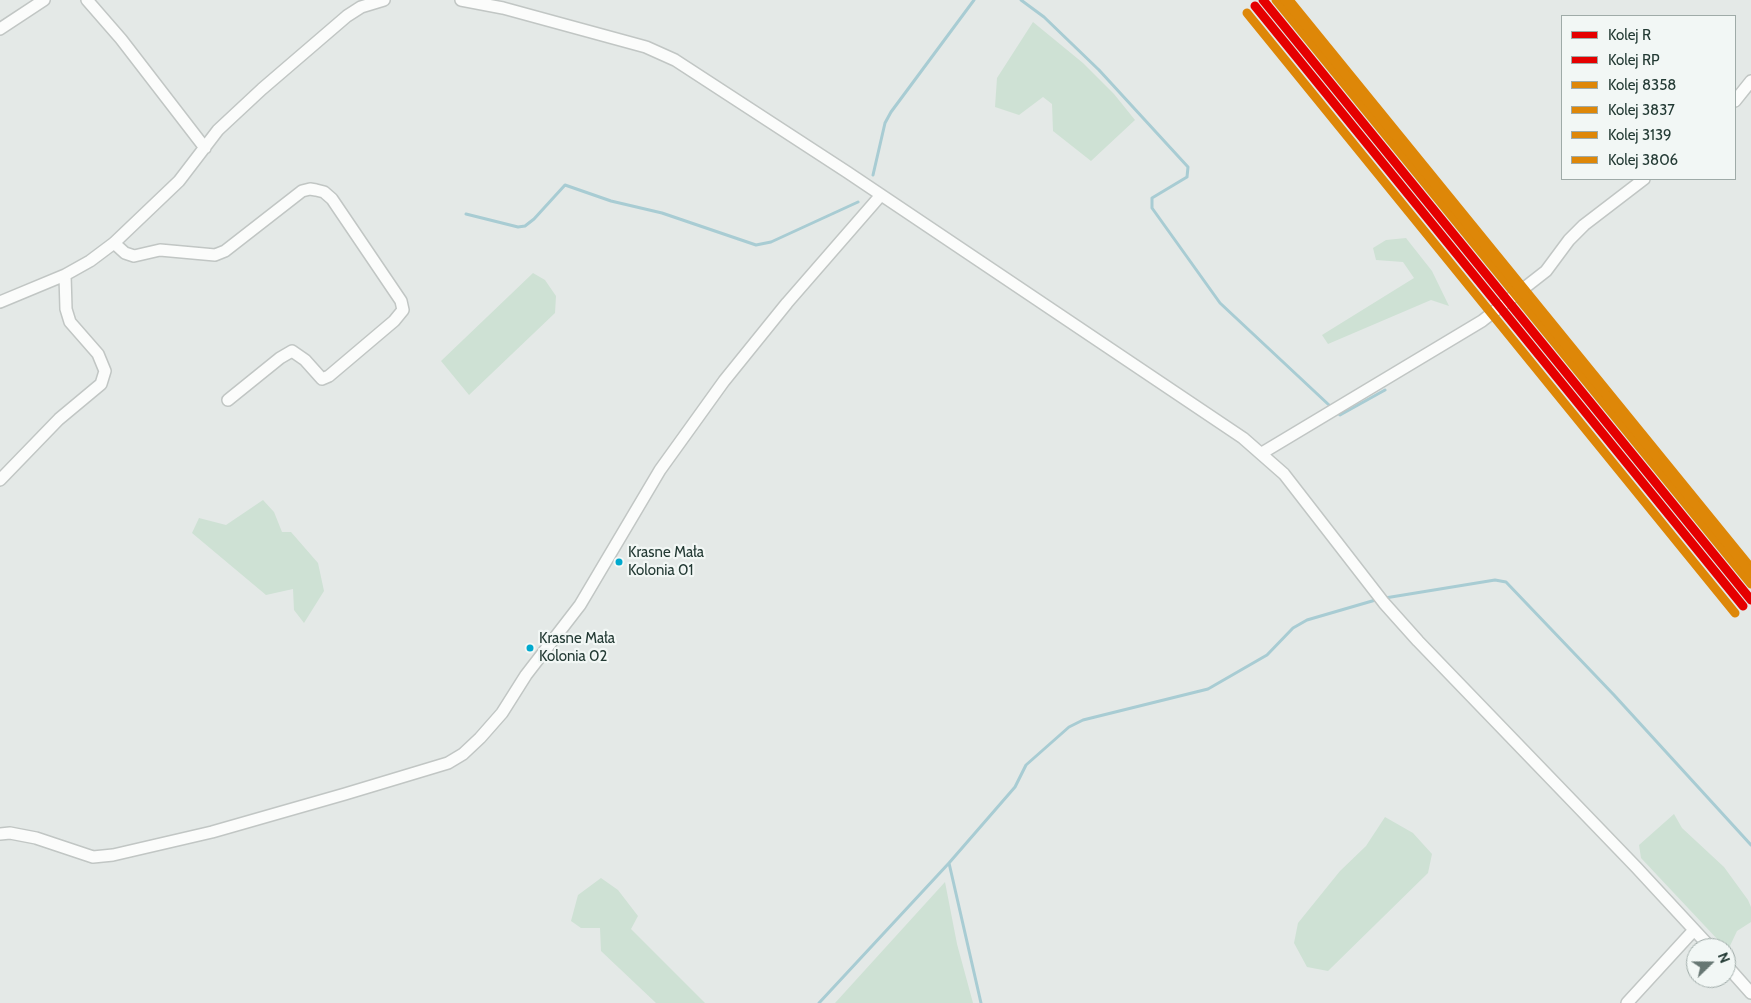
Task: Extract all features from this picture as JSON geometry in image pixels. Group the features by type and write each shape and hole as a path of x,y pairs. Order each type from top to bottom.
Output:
{"street":[{"path":"0,29 44,0"},
{"path":"87,0 121,39 205,148"},
{"path":"0,302 65,275 90,261 114,243 179,181 218,130 307,49 361,7 384,0"},
{"path":"461,0 502,8 646,47 676,60 881,195 1262,453 1284,474 1381,600 1702,938"},
{"path":"1736,100 1751,81"},
{"path":"1262,453 1482,321 1546,271 1569,240 1584,225 1643,180"},
{"path":"114,243 125,253 134,256 160,250 215,255 225,251 302,191 310,189 324,192 332,199 401,301 403,310 394,321 329,376 322,379 305,360 292,351 280,358 228,400"},
{"path":"0,834 10,833 36,838 93,857 113,855 198,835 352,792 448,763 463,754 502,713 526,675 580,606 660,470 724,381 787,303 881,195"},
{"path":"0,480 59,419 101,384 105,371 98,354 70,322 66,309 65,275"},
{"path":"1627,1003 1694,930"},
{"path":"1736,976 1751,993"}],"green space":[{"path":"1033,22 1083,63 1114,94 1135,120 1091,161 1053,131 1052,104 1043,97 1019,115 995,107 997,78"},
{"path":"1406,238 1432,271 1449,306 1431,300 1328,344 1322,335 1414,278 1403,262 1376,260 1373,248 1386,240"},
{"path":"533,273 545,280 556,296 555,313 469,395 441,361"},
{"path":"263,500 274,512 282,532 291,532 318,563 324,591 304,623 294,610 293,589 266,595 192,533 199,518 226,525"},
{"path":"1674,814 1682,828 1724,867 1748,900 1751,907 1751,922 1737,931 1734,938 1716,938 1641,858 1639,845"},
{"path":"1385,817 1413,833 1432,854 1428,873 1328,971 1307,967 1294,943 1298,923 1340,871 1366,846"},
{"path":"601,878 618,890 638,916 631,929 705,1003 656,1003 601,951 600,928 581,928 571,921 578,895"},
{"path":"945,882 957,944 973,1003 835,1003"}],"waterway":[{"path":"873,175 885,123 891,112 974,0"},
{"path":"1021,0 1044,17 1099,70 1188,167 1187,177 1152,198 1152,208 1220,303 1329,405"},
{"path":"466,214 518,227 525,226 534,219 565,185 611,201 662,213 756,245 771,242 858,202"},
{"path":"1338,413 1340,415 1385,390"},
{"path":"1385,598 1495,580 1506,582 1614,695 1751,845"},
{"path":"819,1003 949,863 1015,787 1026,765 1069,727 1083,720 1208,689 1267,655 1293,628 1307,620 1379,599"},
{"path":"949,863 981,1003"}],"railway":[{"path":"1285,0 1751,572"}],"rail line":[{"name":"R","path":"1263,0 1751,600"},
{"name":"8358","path":"1276,0 1751,584"},
{"name":"3806","path":"1285,0 1751,573"},
{"name":"3139","path":"1289,0 1751,568"},
{"name":"RP","path":"1255,6 1743,606"},
{"name":"3837","path":"1247,13 1735,613"}],"place":[{"name":"Krasne Mała Kolonia 01","path":"619,562"},
{"name":"Krasne Mała Kolonia 02","path":"530,648"}]}
